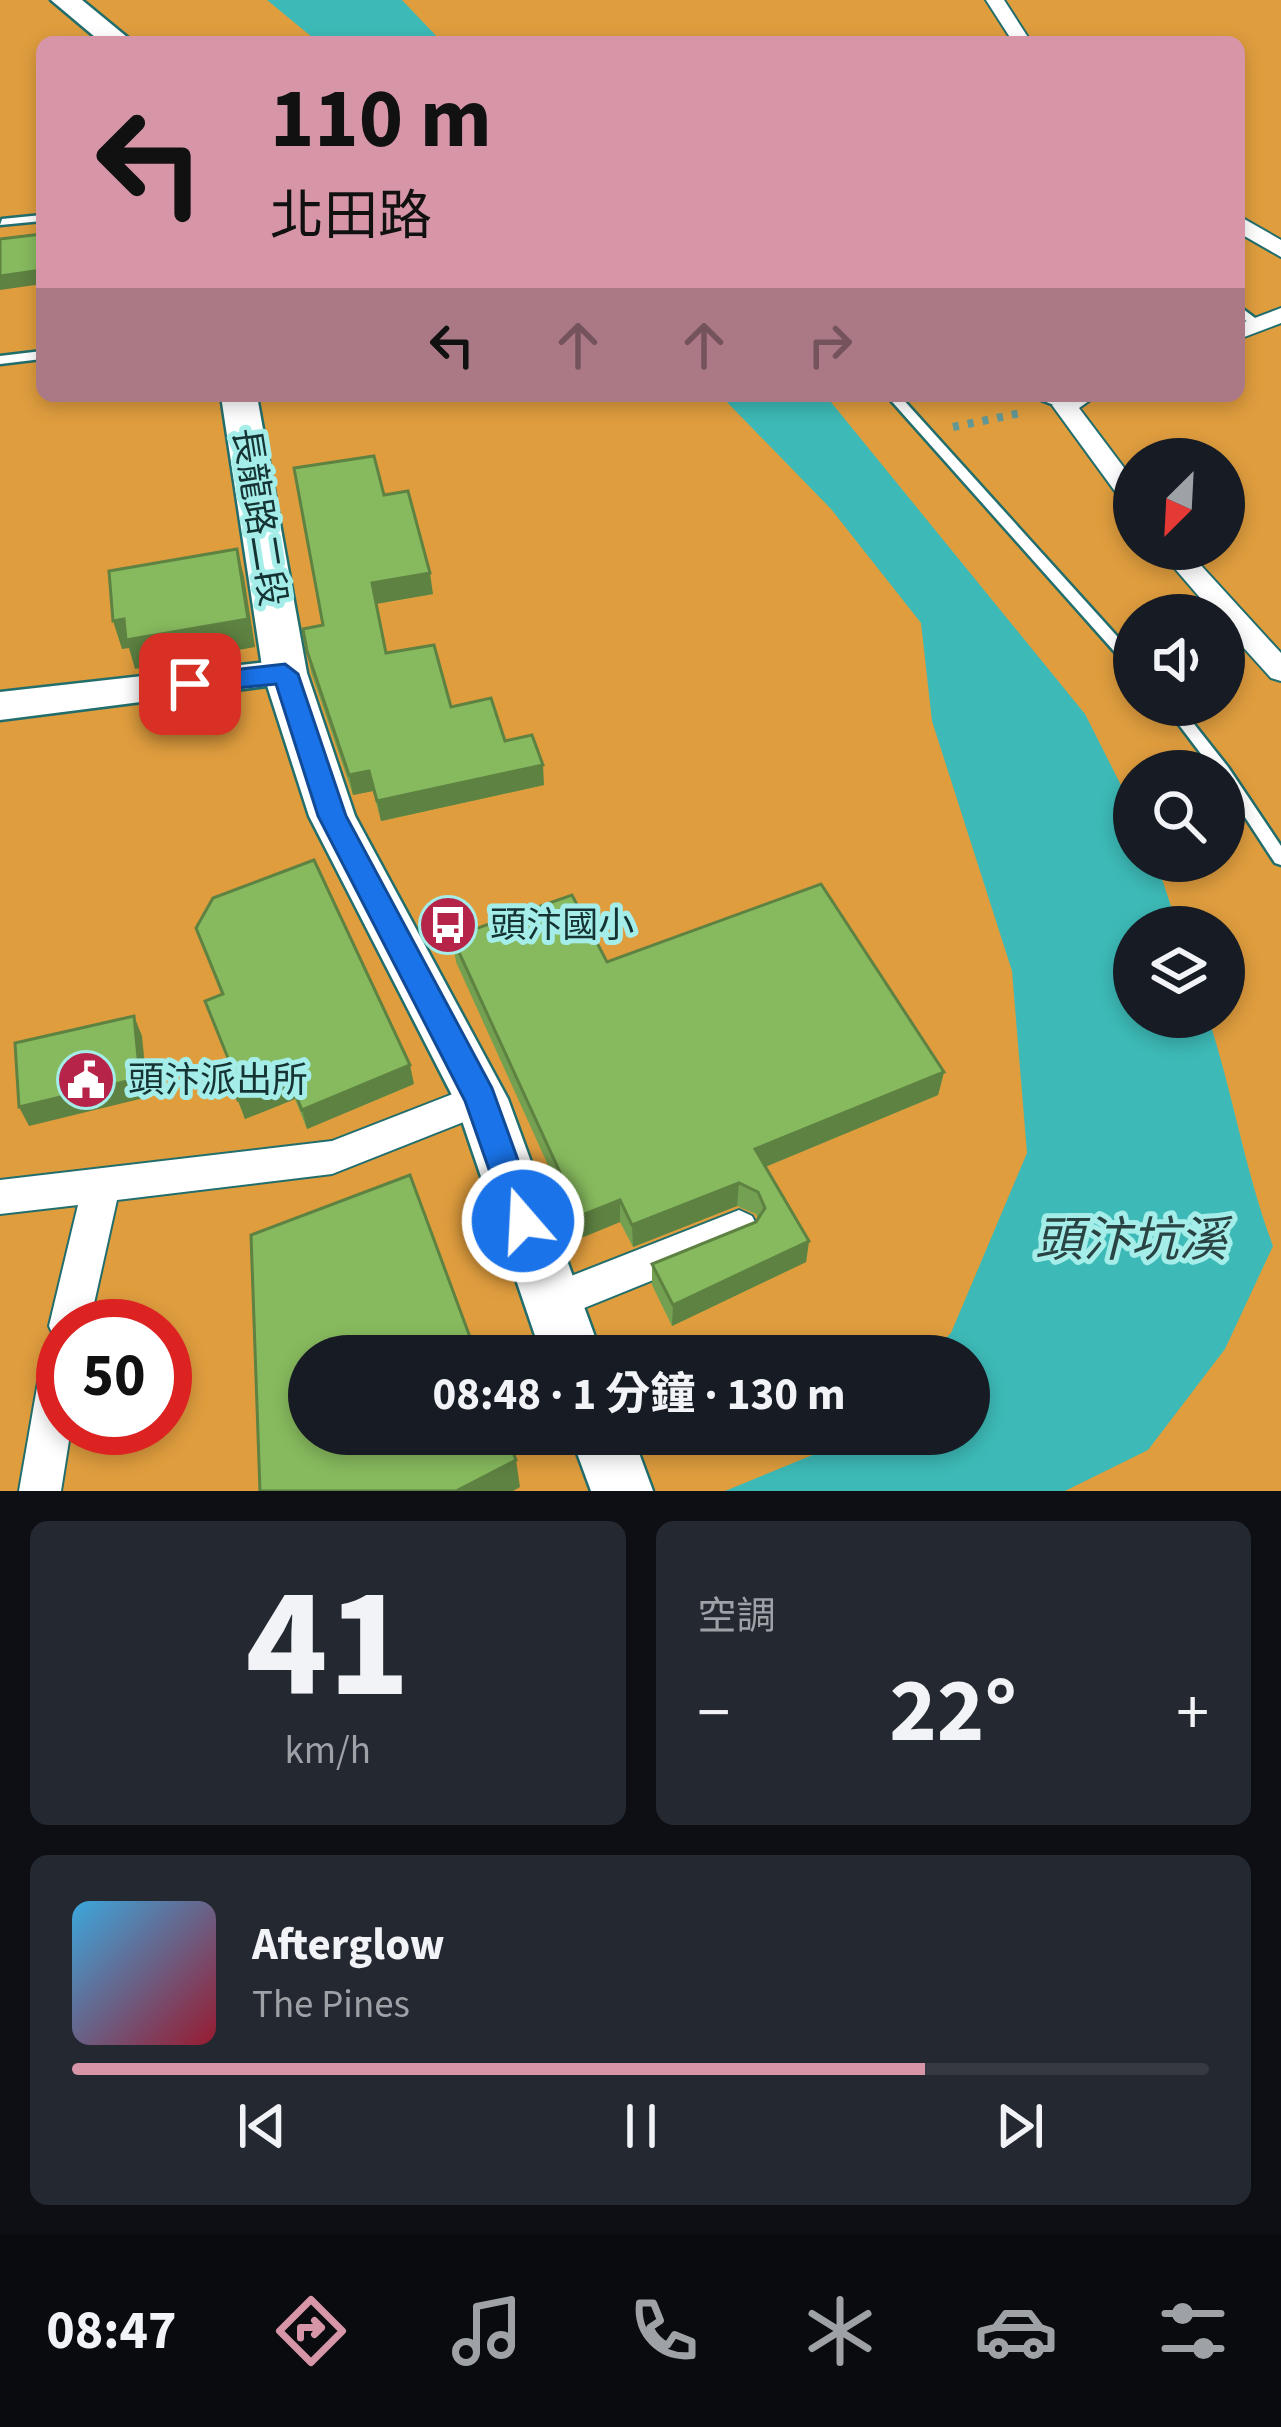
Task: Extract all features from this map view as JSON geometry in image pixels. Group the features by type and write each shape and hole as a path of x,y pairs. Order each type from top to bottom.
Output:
{"main road":[{"path":"65,0 111,36"},
{"name":"長龍路二段","path":"240,402 285,674 332,816 481,1099 564,1335"},
{"path":"609,1455 622,1491"}],"street":[{"path":"995,0 1018,36"},
{"path":"1245,227 1281,250"},
{"path":"1075,402 1113,465"},
{"path":"1190,570 1281,671"},
{"path":"0,706 285,674"},
{"path":"0,1197 332,1157 481,1099"},
{"path":"75,1299 102,1183"},
{"path":"552,1302 739,1228"},
{"path":"40,1491 46,1455"}],"lane":[{"path":"2,222 36,219"},
{"path":"0,360 36,356"},
{"path":"899,402 1113,640"},
{"path":"1187,726 1206,750"},
{"path":"1245,805 1281,859"}],"path":[{"path":"928,432 1065,402"}],"shaded area":[{"path":"0,0 1281,0 1281,1491 0,1491"}],"water":[{"path":"267,0 402,0 436,36 311,36"},
{"name":"頭汴坑溪","path":"727,402 831,402 1085,714 1113,769 1113,882 1163,882 1171,906 1113,906 1113,1038 1214,1038 1273,1246 1225,1349 1148,1450 1065,1491 725,1491 813,1455 990,1455 990,1335 949,1335 1027,1153 1012,971 932,721 921,623 831,509"}],"building":[{"path":"36,235 36,271 0,276 0,239"},
{"path":"374,456 384,495 408,491 430,573 372,583 386,653 434,645 451,707 491,698 505,741 532,735 543,765 377,801 369,771 349,775 303,629 323,625 294,468"},
{"path":"237,549 248,619 126,640 124,619 113,621 109,571"},
{"path":"314,860 410,1065 302,1110 289,1079 238,1100 226,1070 232,1068 205,1001 223,994 196,928 213,898"},
{"path":"821,884 944,1072 755,1149 809,1241 673,1305 652,1264 756,1222 765,1208 758,1192 739,1183 632,1225 620,1200 580,1216 452,937 572,895 607,962"},
{"name":"頭汴派出所","path":"134,1016 140,1078 19,1107 15,1043"},
{"path":"410,1175 469,1335 288,1335 288,1455 514,1455 516,1460 456,1491 260,1491 251,1235"}],"place":[{"name":"頭汴國小","path":"448,925"},
{"name":"頭汴派出所","path":"86,1080"}],"route":[{"path":"190,684 285,674 332,816 481,1099 523,1221"}]}
